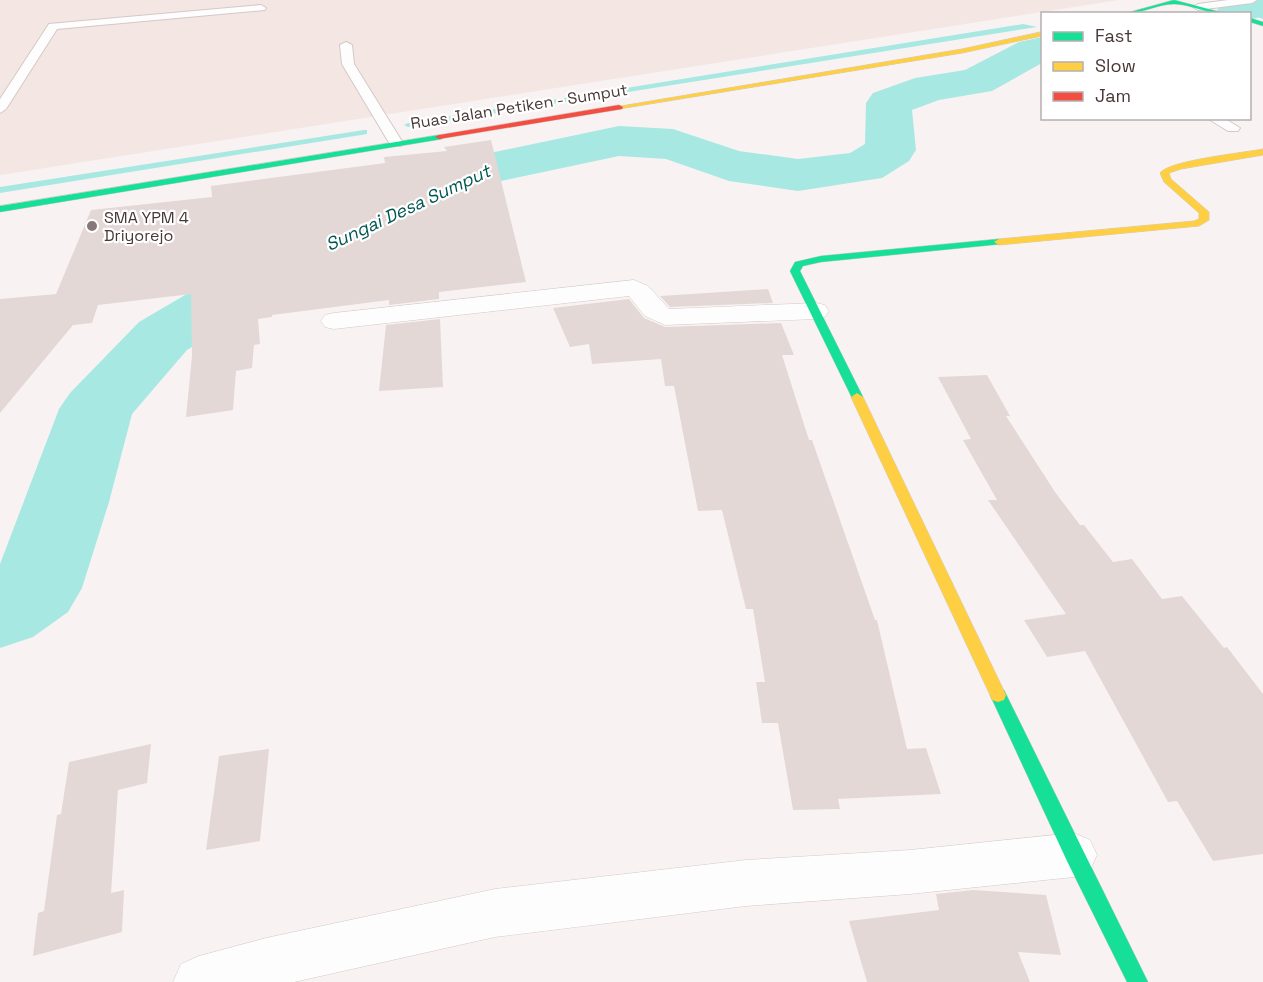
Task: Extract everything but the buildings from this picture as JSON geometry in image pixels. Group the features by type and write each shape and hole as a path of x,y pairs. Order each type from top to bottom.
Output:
{"main road":[{"path":"1133,12 1171,1 1215,12"},
{"name":"Ruas Jalan Petiken - Sumput","path":"0,209 950,53 1040,36"},
{"path":"1138,982 1074,855 795,271 799,264 849,256 1196,224 1204,220 1204,212 1167,180 1164,173 1168,169 1181,166 1263,152"}],"street":[{"path":"334,321 634,288 639,291 651,310 665,317 816,311"},
{"path":"199,982 266,963 495,913 746,883 910,872 1074,855"}],"lane":[{"path":"1198,7 1252,0"},
{"path":"0,110 53,26 261,8"},
{"path":"346,45 348,64 396,143"},
{"path":"1217,120 1233,128"}],"shaded area":[{"path":"0,0 1119,0 1041,12 0,175"}],"waterway":[{"name":"Sungai Desa Sumput","path":"1235,12 1263,5"},
{"path":"1251,14 1263,17"},
{"path":"408,125 1023,26 1034,27"},
{"name":"Sungai Desa Sumput","path":"0,612 36,588 67,502 96,409 163,336 244,288 330,242 485,169 619,141 673,144 729,165 798,175 863,167 891,150 888,125 889,103 931,88 976,82 1041,49"},
{"path":"0,190 364,132"}],"traffic: fast":[{"path":"1134,12 1174,2 1214,12"},
{"path":"1251,20 1263,24"},
{"path":"0,209 439,137"},
{"path":"857,397 795,271 799,264 821,259 999,242"},
{"path":"998,695 1074,855 1138,982"}],"traffic: slow":[{"path":"619,107 962,51 1041,34"},
{"path":"999,242 1196,224 1204,220 1204,212 1167,180 1164,173 1168,169 1181,166 1263,152"},
{"path":"857,397 998,695"}],"traffic: jam":[{"path":"439,137 619,107"}],"place":[{"name":"SMA YPM 4 Driyorejo","path":"92,226"}]}
